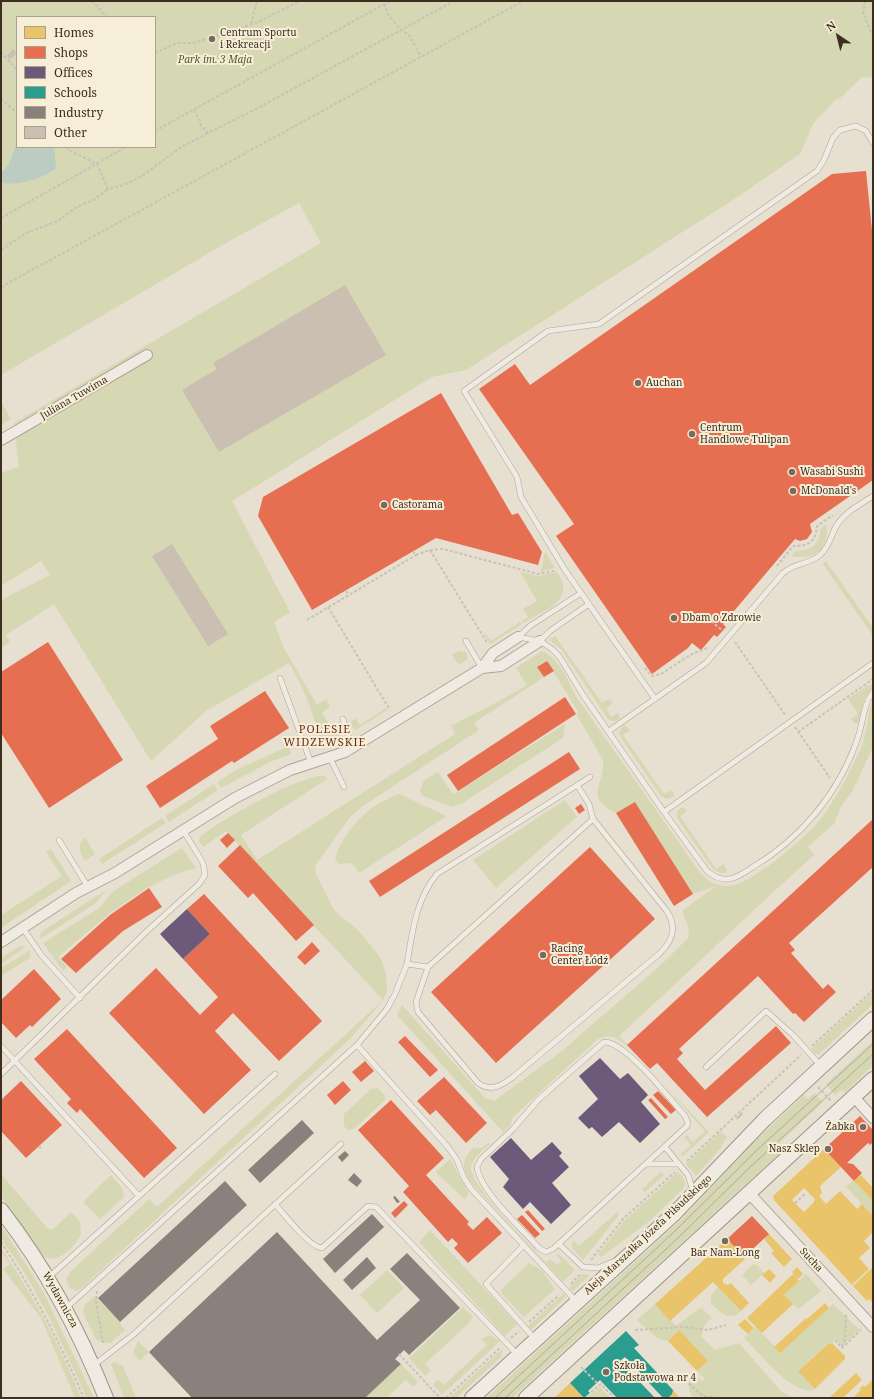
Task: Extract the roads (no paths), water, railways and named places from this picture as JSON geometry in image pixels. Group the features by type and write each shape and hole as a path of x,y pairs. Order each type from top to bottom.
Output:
{"main road":[{"name":"Aleja Marszałka Józefa Piłsudskiego","path":"472,1398 693,1194 754,1130 873,1019"},
{"path":"526,1398 873,1079"},
{"name":"Wydawnicza","path":"1,1210 48,1278 66,1308 94,1366 106,1398"}],"street":[{"name":"Juliana Tuwima","path":"1,440 147,355"},
{"path":"1,942 22,927 114,873 254,787 352,748 482,668 493,653 518,637"},
{"path":"482,668 502,666 540,641"},
{"path":"854,1097 873,1118"},
{"name":"Sucha","path":"749,1193 873,1327"}],"lane":[{"path":"655,699 581,593 520,497 517,477 464,391 548,331 599,324 817,171 824,160 833,138 840,130 856,126 866,131 873,143"},
{"path":"609,731 706,663 783,573 791,566 814,559 822,554 828,545 838,523 851,511 873,496"},
{"path":"518,637 530,626 581,593"},
{"path":"540,641 550,631 589,604"},
{"path":"518,637 540,641 549,646 559,656 583,694 707,872 714,877 723,880 731,879 764,861 786,844 807,824 835,785 859,737 866,705 873,692"},
{"path":"466,641 482,668"},
{"path":"664,812 873,663"},
{"path":"280,678 312,763"},
{"path":"343,719 352,748"},
{"path":"330,758 344,787"},
{"path":"66,1308 357,1045 387,1009 395,994 407,964 422,898 428,884 437,874 590,776"},
{"path":"577,785 589,804 593,819 670,916 673,927 673,936 668,945 659,954 513,1077 504,1084 490,1088 484,1087 472,1077 418,1012 416,1002 428,967 593,819"},
{"path":"1,1074 146,932 199,884 205,875 204,863 183,830"},
{"path":"59,840 88,887"},
{"path":"22,927 42,956 80,998"},
{"path":"407,964 428,967"},
{"path":"706,1067 766,1011 783,1026 822,1066"},
{"path":"604,1042 612,1043 625,1052 685,1116 688,1123 687,1126 665,1148 559,1244 550,1251 546,1252 539,1248 492,1196 478,1175 476,1167 481,1159 513,1130 538,1100 604,1042"},
{"path":"357,1045 448,1147 459,1163 464,1178 472,1190 577,1302"},
{"path":"1,1046 14,1062 139,1196"},
{"path":"48,1278 275,1074"},
{"path":"94,1366 133,1335 341,1144"},
{"path":"665,1148 678,1167 690,1178 693,1194"},
{"path":"647,1164 678,1167"},
{"path":"275,1204 309,1240 317,1247 322,1248 368,1206 376,1206 518,1356"},
{"path":"559,1244 579,1265 587,1268 598,1268 625,1257"},
{"path":"524,1245 486,1284 536,1340"}],"tram line":[{"path":"495,1398 673,1233 757,1150 873,1044"},
{"path":"505,1398 678,1238 748,1169 873,1054"}],"place":[{"name":"Centrum Sportu i Rekreacji","path":"212,39"},
{"name":"Auchan","path":"638,383"},
{"name":"Centrum Handlowe Tulipan","path":"692,434"},
{"name":"Wasabi Sushi","path":"792,472"},
{"name":"McDonald's","path":"793,491"},
{"name":"Castorama","path":"384,505"},
{"name":"Dbam o Zdrowie","path":"674,618"},
{"name":"Racing Center Łódź","path":"543,955"},
{"name":"Żabka","path":"863,1127"},
{"name":"Nasz Sklep","path":"828,1149"},
{"name":"Bar Nam-Long","path":"725,1241"},
{"name":"Szkoła Podstawowa nr 4","path":"606,1372"}],"district":[{"name":"POLESIE WIDZEWSKIE","path":"325,736"}],"park label":[{"name":"Park im. 3 Maja","path":"215,60"}]}
